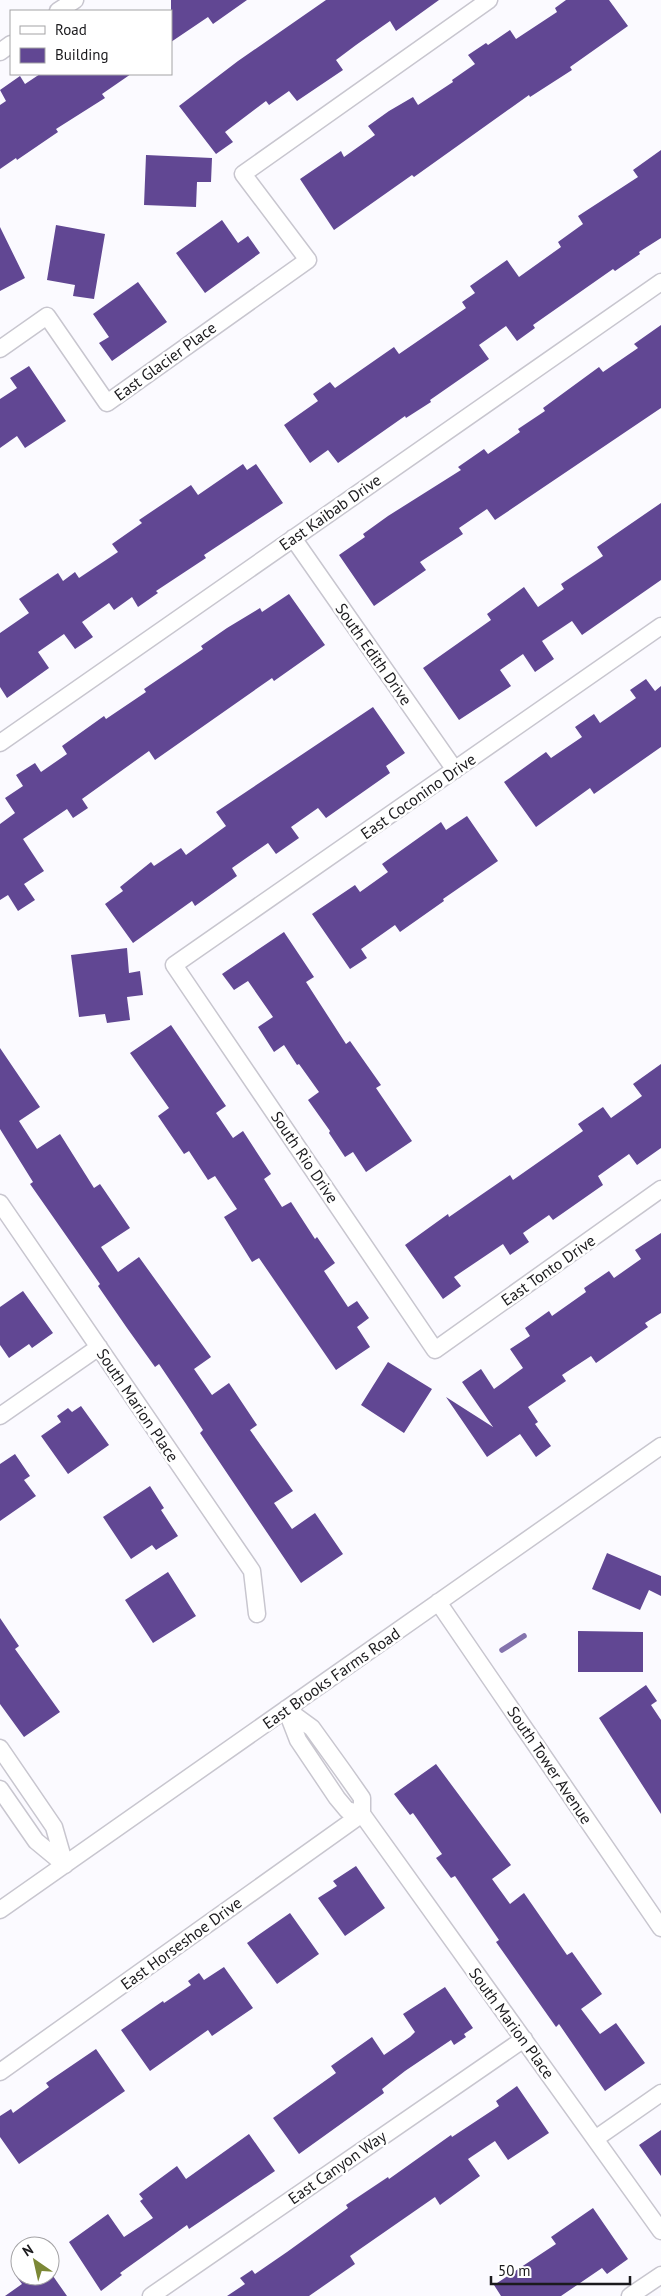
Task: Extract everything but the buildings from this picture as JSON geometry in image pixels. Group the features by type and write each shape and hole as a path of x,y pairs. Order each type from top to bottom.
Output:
{"street":[{"path":"59,10 74,0"},
{"name":"East Glacier Place","path":"0,349 47,316 107,403 308,260 243,174 489,0"},
{"name":"East Kaibab Drive","path":"0,743 661,282"},
{"name":"South Edith Drive","path":"293,538 455,770"},
{"name":"East Coconino Drive","path":"174,965 661,626"},
{"name":"South Rio Drive","path":"174,965 435,1350"},
{"name":"East Tonto Drive","path":"435,1350 661,1189"},
{"name":"South Marion Place","path":"0,1202 252,1571 258,1614"},
{"path":"0,1416 99,1347"},
{"name":"East Brooks Farms Road","path":"0,1910 661,1446"},
{"name":"South Tower Avenue","path":"438,1602 661,1928"},
{"name":"South Marion Place","path":"286,1709 312,1728 343,1771 362,1798 362,1814 661,2231"},
{"name":"South Marion Place","path":"286,1709 298,1740 346,1810 362,1814"},
{"path":"0,1748 54,1827 65,1865"},
{"path":"327,1783 343,1771"},
{"path":"26,1787 4,1795 36,1841 65,1865"},
{"name":"East Horseshoe Drive","path":"0,2072 362,1814"},
{"name":"East Canyon Way","path":"151,2296 524,2039"},
{"path":"595,2139 661,2093"},
{"path":"630,2296 661,2274"}],"waterway":[{"path":"502,1650 524,1636"}]}
